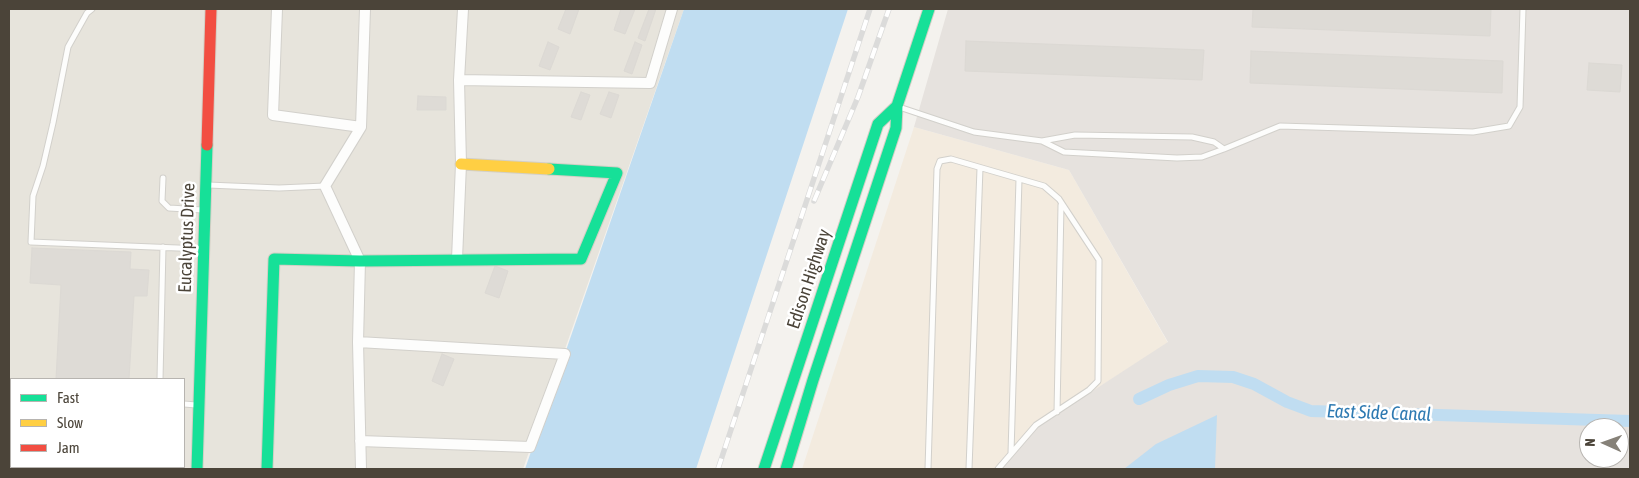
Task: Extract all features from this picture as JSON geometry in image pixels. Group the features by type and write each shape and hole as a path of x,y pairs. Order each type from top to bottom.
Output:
{"street":[{"name":"Eucalyptus Drive","path":"197,469 211,9"},
{"path":"277,9 273,115 362,127"},
{"path":"361,469 358,342 360,261 325,186 362,127 365,9"},
{"path":"457,259 460,164 459,80 463,9"},
{"path":"459,80 650,83 672,9"},
{"name":"Edison Highway","path":"786,469 816,371 896,128 897,106 929,9"},
{"name":"Edison Highway","path":"764,469 878,124 897,106"},
{"path":"267,469 274,259 360,261 581,259 617,173 460,164"},
{"path":"358,342 564,354 530,447 360,441"}],"lane":[{"path":"92,9 87,13 68,47 53,123 33,196 31,242 205,250"},
{"path":"1042,141 1064,152 1202,157 1280,126 1473,132 1509,126 1520,108 1524,9"},
{"path":"897,106 974,132 1042,141 1075,135 1192,137 1214,142 1224,149"},
{"path":"928,469 937,169 940,161 951,159 1044,186 1061,204 1099,260 1098,381 1089,390 1036,425 998,469"},
{"path":"969,469 980,168"},
{"path":"163,178 162,201 170,208 206,211"},
{"path":"1011,454 1019,179"},
{"path":"207,185 279,188 325,186"},
{"path":"1057,412 1061,204"},
{"path":"160,378 164,247"},
{"path":"185,404 199,405"}],"path":[{"path":"9,433 9,442"}],"shaded area":[{"path":"9,9 684,9 523,469 9,469"},
{"path":"948,9 1630,9 1630,469 1001,469 1037,427 1168,342 1069,170 914,127"},
{"path":"914,127 1069,170 1168,343 1037,427 1001,469 802,469"}],"water":[{"path":"684,9 848,9 696,469 525,469"},
{"path":"1217,415 1215,469 1124,469 1156,444"}],"building":[{"path":"566,9 579,9 570,34 558,29"},
{"path":"621,9 635,9 625,34 614,30"},
{"path":"649,9 656,9 645,41 638,38"},
{"path":"1253,9 1491,9 1490,36 1252,27"},
{"path":"966,41 1204,50 1202,80 965,71"},
{"path":"548,42 559,47 550,70 539,66"},
{"path":"635,42 642,45 632,74 624,71"},
{"path":"1251,51 1503,61 1502,93 1250,83"},
{"path":"1589,63 1622,65 1620,92 1587,90"},
{"path":"581,92 590,95 581,120 571,117"},
{"path":"609,92 619,95 611,118 600,114"},
{"path":"418,96 446,97 446,110 417,110"},
{"path":"32,248 131,252 130,269 149,270 147,296 134,296 129,378 56,378 61,285 30,283"},
{"path":"495,266 508,271 499,298 485,293"},
{"path":"442,354 454,359 443,386 432,381"}],"waterway":[{"name":"East Side Canal","path":"1139,399 1169,385 1198,376 1233,377 1254,384 1287,402 1311,411 1630,421"}],"railway":[{"path":"718,469 870,9"},
{"path":"814,201 858,97 889,9"}],"traffic: fast":[{"path":"786,469 813,380 896,128 897,106 929,9"},
{"path":"764,469 878,124 897,106"},
{"path":"197,469 207,145"},
{"path":"267,469 274,259 360,261 581,259 617,173 549,169"}],"traffic: slow":[{"path":"461,164 549,169"}],"traffic: jam":[{"path":"207,145 211,9"}]}
